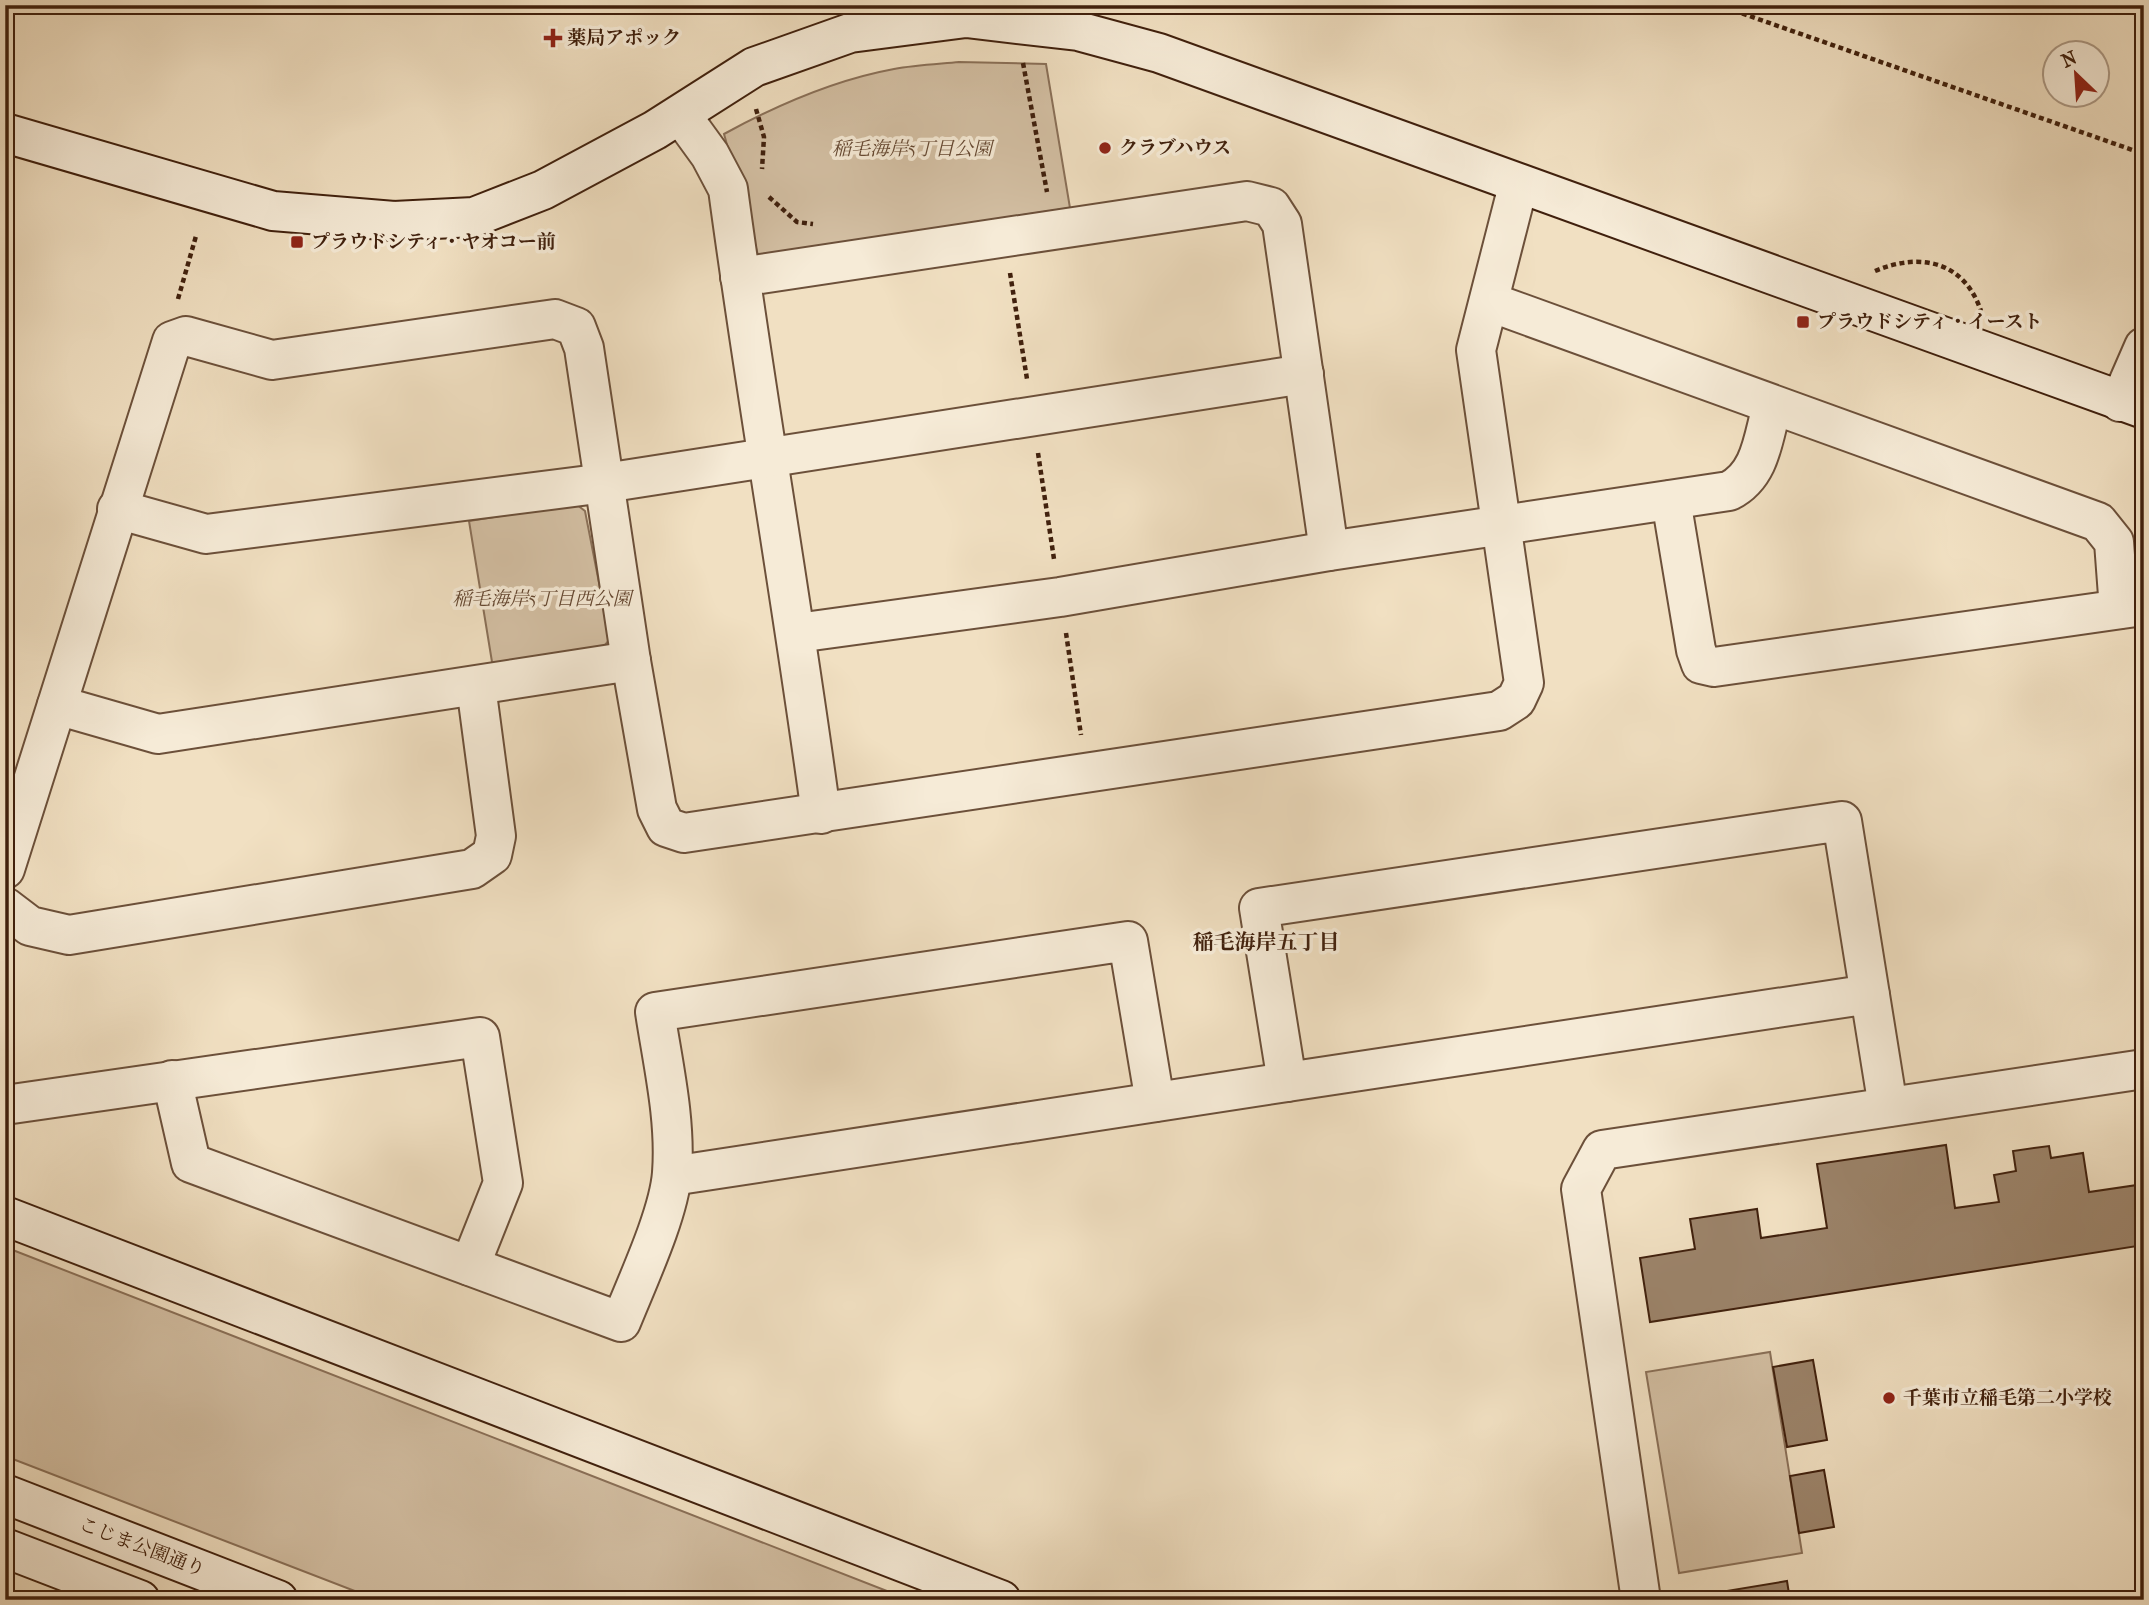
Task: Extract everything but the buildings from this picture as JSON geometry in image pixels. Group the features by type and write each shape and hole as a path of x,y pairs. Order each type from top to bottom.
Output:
{"street":[{"path":"5,133 273,211 394,221 474,217 543,190 681,115 754,68 850,33 966,18 1077,31 1159,53 1518,186 2132,406 2144,347"},
{"path":"681,115 710,155 728,189 766,456 797,633 821,814"},
{"path":"5,869 172,341 186,335 272,360 555,319 576,327 584,348 631,661 657,808 666,827 684,833 1499,710 1516,700 1524,683 1476,350 1518,186"},
{"path":"740,277 1247,201 1270,208 1282,224 1329,551"},
{"path":"1490,302 2098,522 2114,542 2131,607 1714,667 1701,664 1696,650 1671,500"},
{"path":"117,509 206,534 605,483 1304,374"},
{"path":"797,633 1060,597 1329,551 1729,491 1745,483 1756,465 1772,406"},
{"path":"57,705 158,734 631,661"},
{"path":"5,907 30,926 69,935 472,869 492,855 496,836 476,686"},
{"path":"1287,1082 1259,908 1842,821 1888,1107"},
{"path":"172,1080 191,1163 621,1322 656,1233 672,1176 672,1127 654,1012 1128,941 1156,1102"},
{"path":"672,1176 1870,994"},
{"path":"5,1105 480,1037 503,1183 470,1266"},
{"path":"1642,1600 1581,1189 1602,1150 2144,1069"},
{"path":"5,1216 1001,1600"},
{"name":"こじま公園通り","path":"5,1494 278,1600"},
{"path":"5,1548 140,1600"}],"path":[{"path":"1718,5 2144,154"},
{"path":"1021,51 1054,230"},
{"path":"756,108 764,137 761,178"},
{"path":"765,188 769,198 797,222 825,222"},
{"path":"1032,191 1046,189"},
{"path":"178,339 172,320 196,236"},
{"path":"1004,238 1087,774"},
{"path":"1866,278 1876,270 1902,261 1921,260 1942,265 1965,282 1974,293 1985,321"}],"green space":[{"name":"稲毛海岸5丁目公園","path":"959,62 1046,64 1070,208 758,255 724,134 785,104 850,80 902,68"},
{"name":"稲毛海岸5丁目西公園","path":"576,504 585,511 610,639 600,651 493,668 469,521"},
{"path":"5,1247 910,1600 378,1600 5,1456"},
{"path":"1770,1352 1802,1553 1679,1573 1646,1372"}],"place":[{"name":"薬局アポック","path":"553,38"},
{"name":"クラブハウス","path":"1105,148"},
{"name":"プラウドシティ・ヤオコー前","path":"297,242"},
{"name":"プラウドシティ・イースト","path":"1803,322"},
{"name":"千葉市立稲毛第二小学校","path":"1889,1398"}],"district":[{"name":"稲毛海岸五丁目","path":"1266,942"}]}
